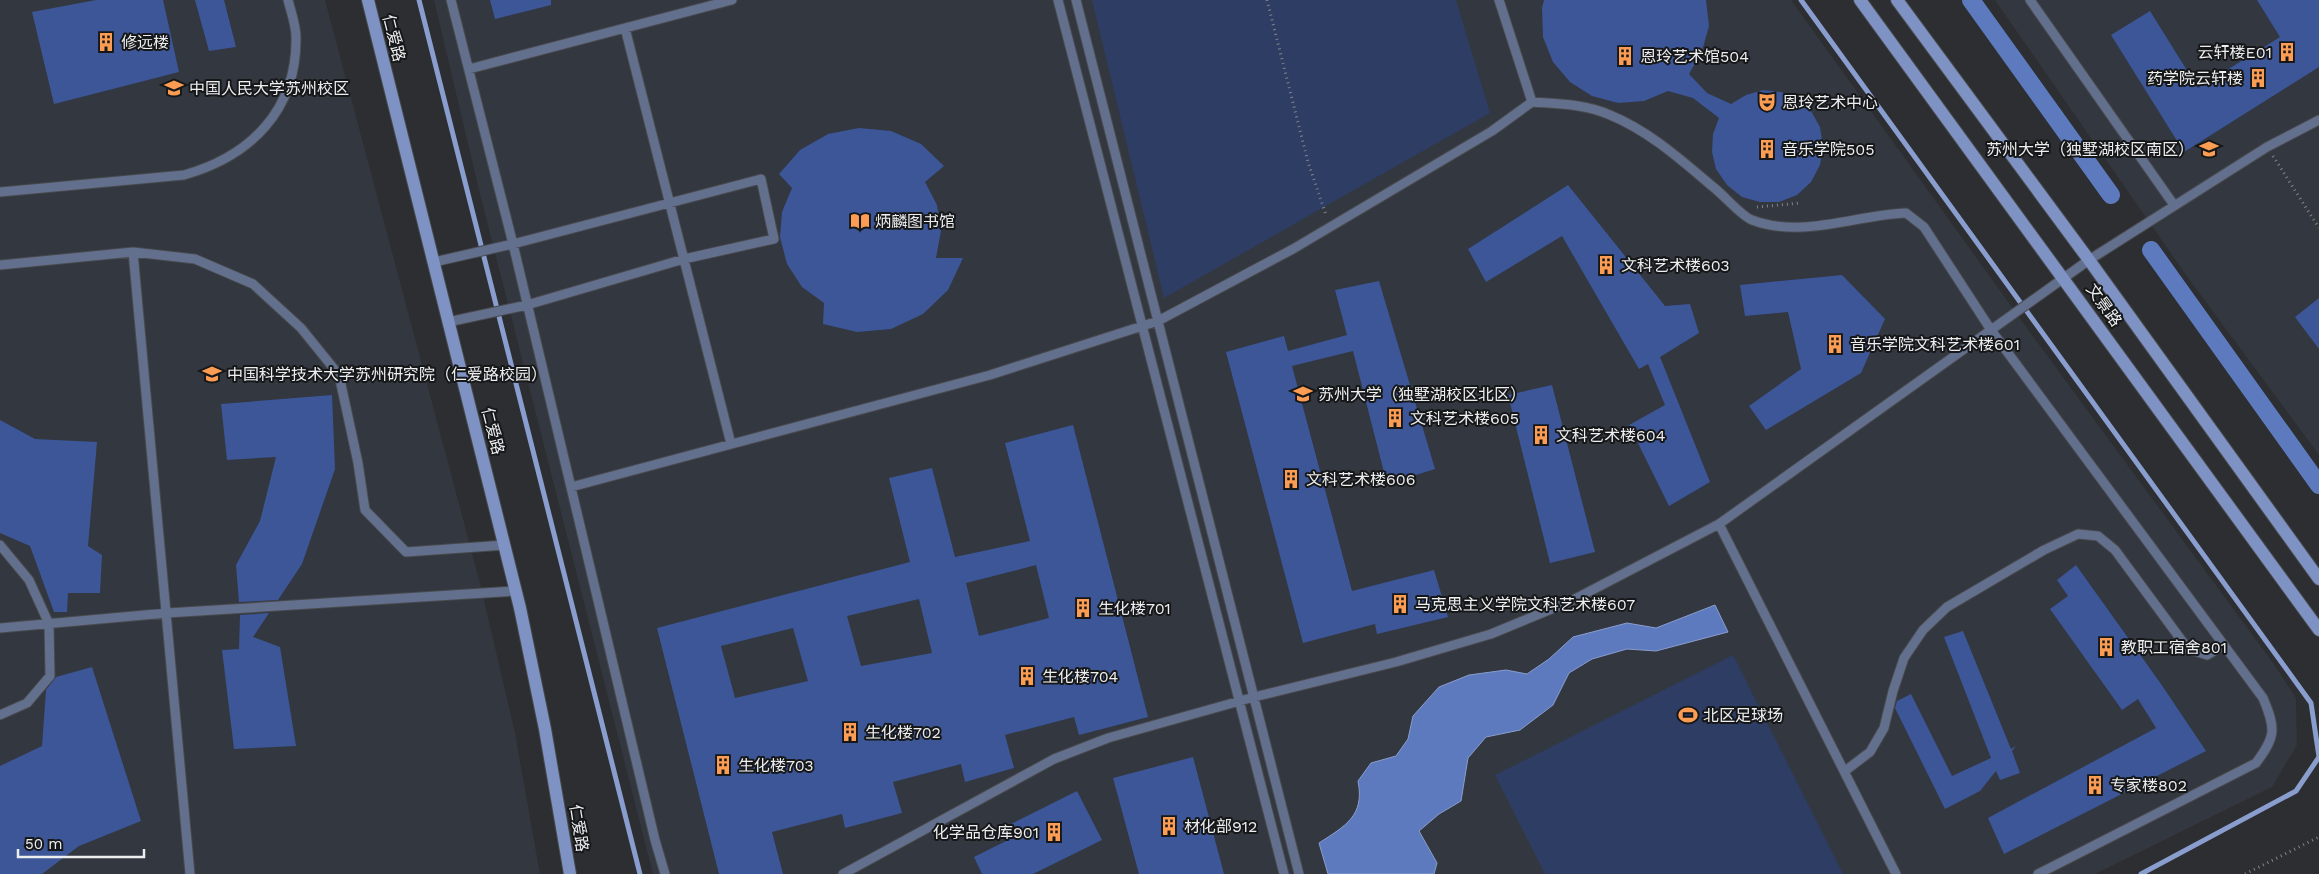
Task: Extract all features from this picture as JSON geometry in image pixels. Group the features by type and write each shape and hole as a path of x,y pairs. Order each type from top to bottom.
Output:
{"main road":[{"name":"仁爱路","path":"368,0 516,591 544,719 570,874"},
{"name":"文景路","path":"1860,0 2319,630"},
{"name":"文景路","path":"1897,0 2089,260 2319,579"}],"lane":[{"path":"0,192 184,175 208,168 228,158 252,141 275,116 286,93 294,71 296,36 288,0"},
{"path":"451,0 513,244 655,840 665,874"},
{"path":"469,69 732,0"},
{"path":"1058,0 1284,874"},
{"path":"1076,0 1300,874"},
{"path":"1499,0 1532,102"},
{"path":"2030,0 2174,204"},
{"path":"626,28 731,444"},
{"path":"571,487 990,375 1158,321 1293,249 1492,131 1532,102 1570,104 1609,114 1648,134 1724,195 1750,220 1786,228 1838,223 1880,214 1906,213 1924,227 1991,330 2263,698 2273,720 2270,745 2256,764 2038,874"},
{"path":"843,874 1054,759 1108,738 1254,697 1396,662 1491,634 1571,601 1719,524 2089,260 2174,204 2267,148 2319,120"},
{"path":"434,262 513,244 761,179 774,239 684,259 527,305 448,322"},
{"path":"0,265 132,252 195,259 253,284 301,328 340,374 358,463 365,510 406,552 504,545"},
{"path":"132,252 190,874"},
{"path":"1719,524 1896,874"},
{"path":"1845,771 1870,752 1884,728 1893,691 1904,658 1923,630 1947,607 2044,550 2078,534 2098,536 2115,550 2188,649 2207,655 2224,644"},
{"path":"0,545 29,580 49,624 50,676 27,703 0,715"},
{"path":"0,628 167,614 516,591"}],"path":[{"path":"1266,0 1308,162 1330,227"},
{"path":"2267,148 2319,228"},
{"path":"1750,204 1759,208 1801,203"},
{"path":"2245,874 2319,837"}],"shaded area":[{"name":"中国科学技术大学苏州研究院（仁爱路校园）","path":"0,0 325,0 480,583 515,733 540,874 0,874"},
{"name":"苏州大学（独墅湖校区北区）","path":"434,0 1791,0 2029,331 2273,663 2296,698 2297,745 2272,787 2095,874 653,874 479,190"},
{"path":"1092,0 1456,0 1490,113 1164,298"},
{"name":"苏州大学（独墅湖校区南区）","path":"1995,0 2319,0 2319,455 2186,275"},
{"path":"1715,605 1728,632 1656,651 1627,649 1592,659 1569,673 1553,705 1520,730 1486,737 1468,758 1461,801 1439,814 1419,831 1437,863 1434,874 1328,874 1319,843 1351,819 1359,803 1358,781 1371,763 1396,756 1408,739 1413,716 1439,687 1469,675 1506,670 1527,674 1549,659 1573,637 1627,623 1656,628"},
{"name":"北区足球场","path":"1733,655 1843,874 1545,874 1495,775"}],"building":[{"name":"修远楼","path":"96,0 163,0 179,72 54,104 32,12"},
{"name":"修远楼","path":"195,0 224,0 236,47 209,51"},
{"path":"490,0 551,0 551,5 495,19"},
{"name":"恩玲艺术中心","path":"1544,0 1706,0 1709,26 1702,51 1689,74 1707,93 1731,104 1746,95 1763,90 1781,92 1797,99 1811,111 1820,127 1823,146 1820,165 1811,182 1797,195 1779,202 1760,202 1742,197 1727,185 1716,169 1712,152 1713,134 1719,118 1693,98 1668,91 1644,101 1618,103 1592,96 1570,82 1553,62 1543,37 1542,8"},
{"name":"药学院云轩楼","path":"2257,0 2319,0 2319,67 2184,152 2111,35 2150,11 2198,88 2280,37"},
{"name":"炳麟图书馆","path":"859,128 891,131 921,144 944,166 925,182 937,205 941,231 936,258 963,258 948,290 923,314 891,329 857,332 823,324 824,303 802,287 787,264 780,237 782,212 792,188 779,174 800,150 828,134"},
{"name":"文科艺术楼603","path":"1568,185 1665,306 1690,304 1699,333 1660,357 1710,482 1669,506 1629,425 1665,405 1648,364 1639,369 1562,236 1486,282 1468,249"},
{"name":"音乐学院文科艺术楼601","path":"1842,275 1885,319 1861,373 1766,430 1749,406 1801,369 1788,312 1745,316 1740,285"},
{"path":"1379,281 1435,469 1387,484 1353,351 1292,366 1352,591 1434,570 1448,617 1377,634 1375,624 1303,643 1226,352 1284,336 1288,351 1347,335 1335,290"},
{"path":"2319,298 2319,349 2295,317"},
{"name":"文科艺术楼604","path":"1552,385 1595,552 1550,563 1508,395"},
{"path":"332,395 335,469 302,564 278,600 239,602 236,565 260,521 276,457 227,460 221,404"},
{"path":"0,420 35,439 97,442 88,546 102,555 100,593 68,593 67,612 54,612 30,546 0,533"},
{"path":"1073,425 1148,717 1079,735 1074,717 1005,735 1014,768 965,782 961,764 893,782 902,813 845,828 842,814 772,832 783,874 719,874 657,628 910,562 889,478 932,468 955,557 1030,541 1005,443","holes":["1036,565 1049,618 979,636 966,583","919,599 932,653 861,666 847,616","793,628 808,681 735,698 721,646"]},
{"name":"专家楼802","path":"2076,565 2206,751 2004,854 1988,818 2156,728 2138,699 2122,710 2050,609 2068,596 2057,580"},
{"path":"269,613 253,637 280,647 296,746 234,749 222,650 239,649 240,615"},
{"path":"1963,631 2011,749 2016,746 2012,751 2020,773 2000,780 1996,771 1980,791 1945,809 1895,708 1897,701 1911,694 1952,776 1991,758 1944,637"},
{"path":"92,667 141,821 79,846 42,874 0,874 0,766 42,746 46,690 56,677"},
{"name":"材化部912","path":"1193,757 1224,874 1139,874 1113,778"},
{"name":"化学品仓库901","path":"1077,791 1102,840 1033,874 982,874 974,857 1012,838 1007,826"}],"waterway":[{"path":"419,0 640,874"},
{"path":"1801,0 2311,703 2319,757 2296,791 2141,874"},
{"path":"1971,0 2111,195"},
{"path":"2151,250 2319,485"}],"place":[{"name":"修远楼","path":"106,42"},
{"name":"云轩楼E01","path":"2287,52"},
{"name":"恩玲艺术馆504","path":"1625,56"},
{"name":"药学院云轩楼","path":"2258,78"},
{"name":"中国人民大学苏州校区","path":"174,88"},
{"name":"恩玲艺术中心","path":"1767,102"},
{"name":"音乐学院505","path":"1767,149"},
{"name":"苏州大学（独墅湖校区南区）","path":"2209,149"},
{"name":"炳麟图书馆","path":"860,221"},
{"name":"文科艺术楼603","path":"1606,265"},
{"name":"音乐学院文科艺术楼601","path":"1835,344"},
{"name":"中国科学技术大学苏州研究院（仁爱路校园）","path":"212,374"},
{"name":"苏州大学（独墅湖校区北区）","path":"1303,394"},
{"name":"文科艺术楼605","path":"1395,418"},
{"name":"文科艺术楼604","path":"1541,435"},
{"name":"文科艺术楼606","path":"1291,479"},
{"name":"马克思主义学院文科艺术楼607","path":"1400,604"},
{"name":"生化楼701","path":"1083,608"},
{"name":"教职工宿舍801","path":"2106,647"},
{"name":"生化楼704","path":"1027,676"},
{"name":"北区足球场","path":"1688,715"},
{"name":"生化楼702","path":"850,732"},
{"name":"生化楼703","path":"723,765"},
{"name":"专家楼802","path":"2095,785"},
{"name":"材化部912","path":"1169,826"},
{"name":"化学品仓库901","path":"1054,832"}]}
